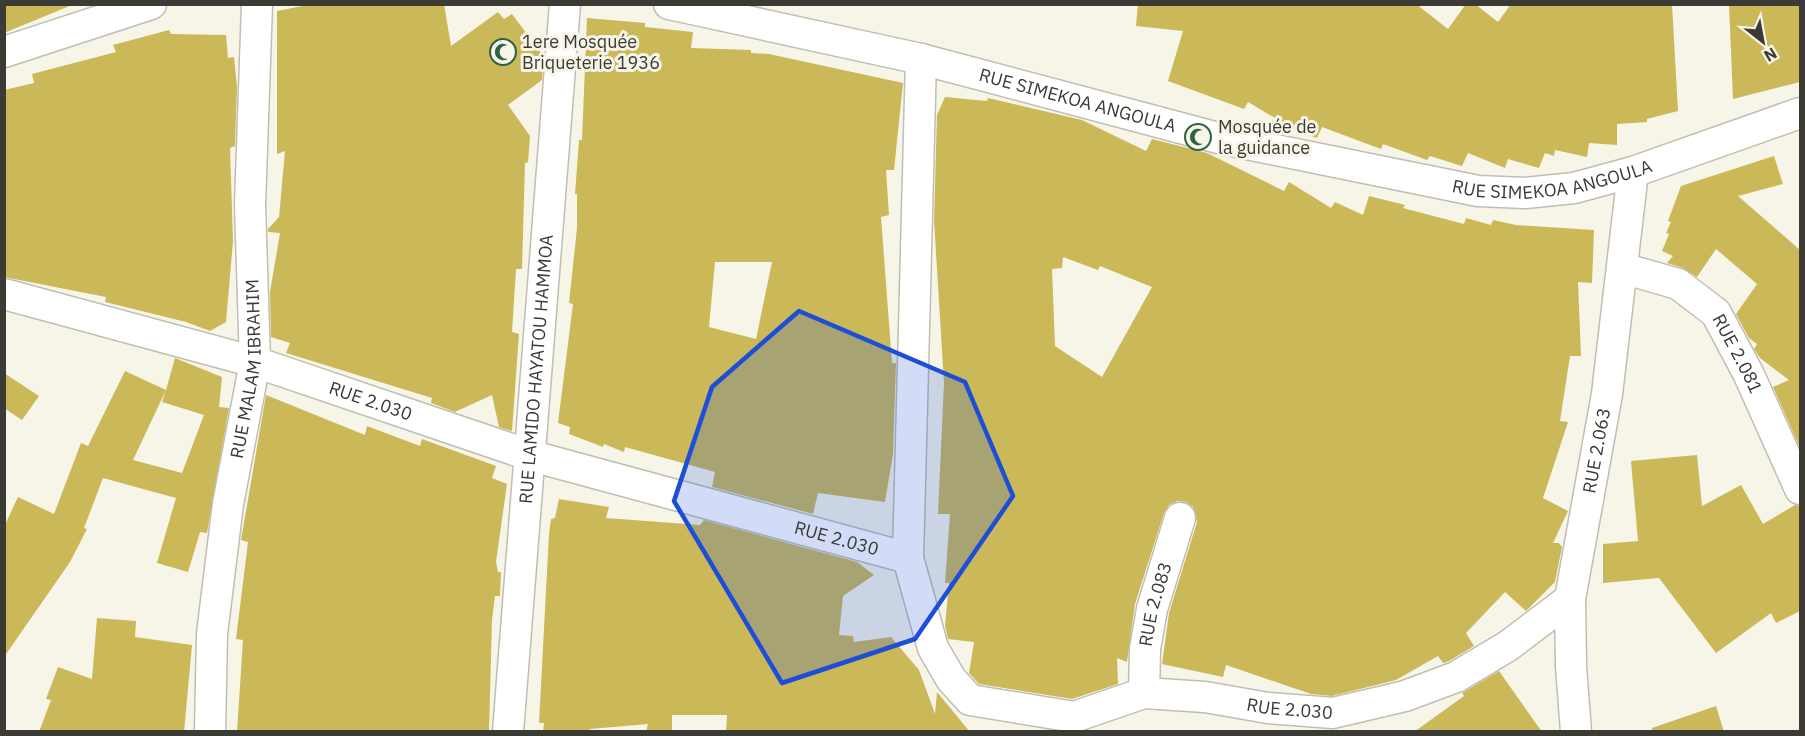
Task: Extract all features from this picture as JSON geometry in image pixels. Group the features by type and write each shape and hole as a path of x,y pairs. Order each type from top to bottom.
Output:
{"street":[{"path":"4,52 151,4"},
{"name":"RUE MALAM IBRAHIM","path":"210,732 212,634 228,504 255,362 250,205 257,4"},
{"name":"RUE LAMIDO HAYATOU HAMMOA","path":"508,732 532,456 565,4"},
{"name":"RUE SIMEKOA ANGOULA","path":"669,4 921,59 1222,139 1478,191 1525,193 1574,188 1634,171 1800,113"},
{"path":"908,558 921,59"},
{"name":"RUE 2.063","path":"1576,732 1571,666 1570,599 1607,394 1634,171"},
{"name":"RUE 2.081","path":"1622,268 1678,284 1716,313 1749,375 1800,489"},
{"name":"RUE 2.030","path":"4,294 255,362 532,456 908,558 933,648 951,680 970,700 1075,724 1144,693 1205,697 1333,722 1456,677 1508,646 1570,599"},
{"name":"RUE 2.083","path":"1144,693 1145,649 1152,609 1180,518"}],"highlighted area":[{"path":"799,311 965,382 1013,496 915,639 782,683 674,501 712,387"}],"building":[{"path":"4,4 72,4 72,5 4,33"},
{"path":"313,4 444,4 451,46 498,12 504,19 512,14 544,57 542,80 508,105 530,136 528,162 525,163 522,269 516,269 512,332 519,334 512,431 499,427 492,395 455,412 431,403 432,398 286,353 290,343 271,337 270,292 280,233 268,232 268,229 279,217 285,151 277,154 277,11"},
{"path":"1138,4 1416,4 1448,29 1466,4 1475,4 1498,22 1511,4 1672,4 1678,111 1647,119 1647,122 1617,124 1617,145 1589,143 1587,157 1555,150 1554,156 1545,153 1539,168 1508,159 1505,168 1468,153 1462,166 1430,156 1427,160 1383,144 1381,149 1322,127 1317,138 1286,127 1287,125 1248,102 1244,109 1168,81 1183,31 1136,26"},
{"path":"1729,4 1800,4 1800,82 1733,99"},
{"path":"587,18 645,23 645,27 693,32 691,48 751,50 751,53 769,54 903,83 894,170 886,170 889,215 881,217 892,363 896,363 893,454 885,502 818,493 813,514 712,487 715,472 625,447 624,452 604,444 603,447 569,434 570,427 558,423 573,304 569,303 577,228 577,194 575,194 579,140 582,140","holes":["715,262 772,262 756,339 709,327"]},
{"path":"169,30 171,34 226,35 228,58 234,57 237,87 235,146 230,148 233,241 226,322 210,331 186,322 105,302 106,297 4,277 4,90 34,83 32,74 116,52 113,45"},
{"path":"945,97 987,101 988,98 1082,120 1146,151 1152,139 1207,153 1284,191 1289,182 1331,208 1335,202 1363,215 1369,196 1405,205 1403,208 1464,224 1466,218 1491,225 1493,220 1516,225 1594,230 1592,283 1578,282 1581,356 1570,356 1560,421 1568,422 1543,498 1568,511 1553,543 1559,543 1562,547 1555,582 1526,611 1505,592 1466,633 1474,646 1449,661 1443,663 1438,656 1396,680 1332,696 1311,694 1226,665 1223,677 1162,664 1169,613 1197,522 1193,507 1186,502 1177,501 1169,505 1164,513 1135,604 1127,662 1117,658 1118,684 1072,699 979,684 969,673 974,642 948,639 945,625 949,583 945,583 950,514 938,514 944,383 934,220 937,115","holes":["1063,257 1098,270 1100,266 1152,287 1102,377 1055,346 1052,269 1062,268"]},
{"path":"1774,156 1783,184 1738,196 1800,250 1800,448 1773,387 1789,380 1760,358 1754,349 1757,344 1749,338 1736,314 1757,284 1716,249 1697,277 1683,268 1667,263 1673,256 1662,251 1669,234 1666,233 1671,222 1668,221 1681,186"},
{"path":"175,358 222,377 219,407 229,408 207,533 200,532 188,572 157,563 176,498 103,478 84,528 87,529 70,562 4,657 4,527 18,497 54,514 81,443 88,446 125,371 166,390","holes":["166,390 162,402 204,415 182,473 133,460"]},
{"path":"4,373 39,396 22,420 4,408"},
{"path":"266,395 365,435 367,426 420,446 422,439 496,466 492,478 507,484 496,562 498,572 501,572 500,596 495,596 492,620 489,732 237,732 243,640 236,639 248,542 241,540"},
{"path":"1697,455 1702,506 1741,485 1763,524 1795,505 1800,506 1800,611 1776,623 1771,613 1716,653 1659,578 1603,583 1603,544 1638,541 1631,461"},
{"path":"559,499 609,507 606,518 700,525 704,520 857,562 874,575 843,596 839,635 853,636 854,642 891,637 919,670 935,714 937,692 970,732 726,732 727,715 672,715 672,732 646,732 648,724 590,729 589,732 543,732 544,723 539,723 549,534 551,519 555,518"},
{"path":"97,618 136,621 135,637 192,645 184,732 39,732 51,700 46,699 58,667 92,679"},
{"path":"1499,671 1542,732 1414,732 1464,696 1462,693"},
{"path":"1716,706 1724,732 1652,732 1652,728"}],"place":[{"name":"1ere Mosquée Briqueterie 1936","path":"503,52"},
{"name":"Mosquée de la guidance","path":"1198,137"}]}
